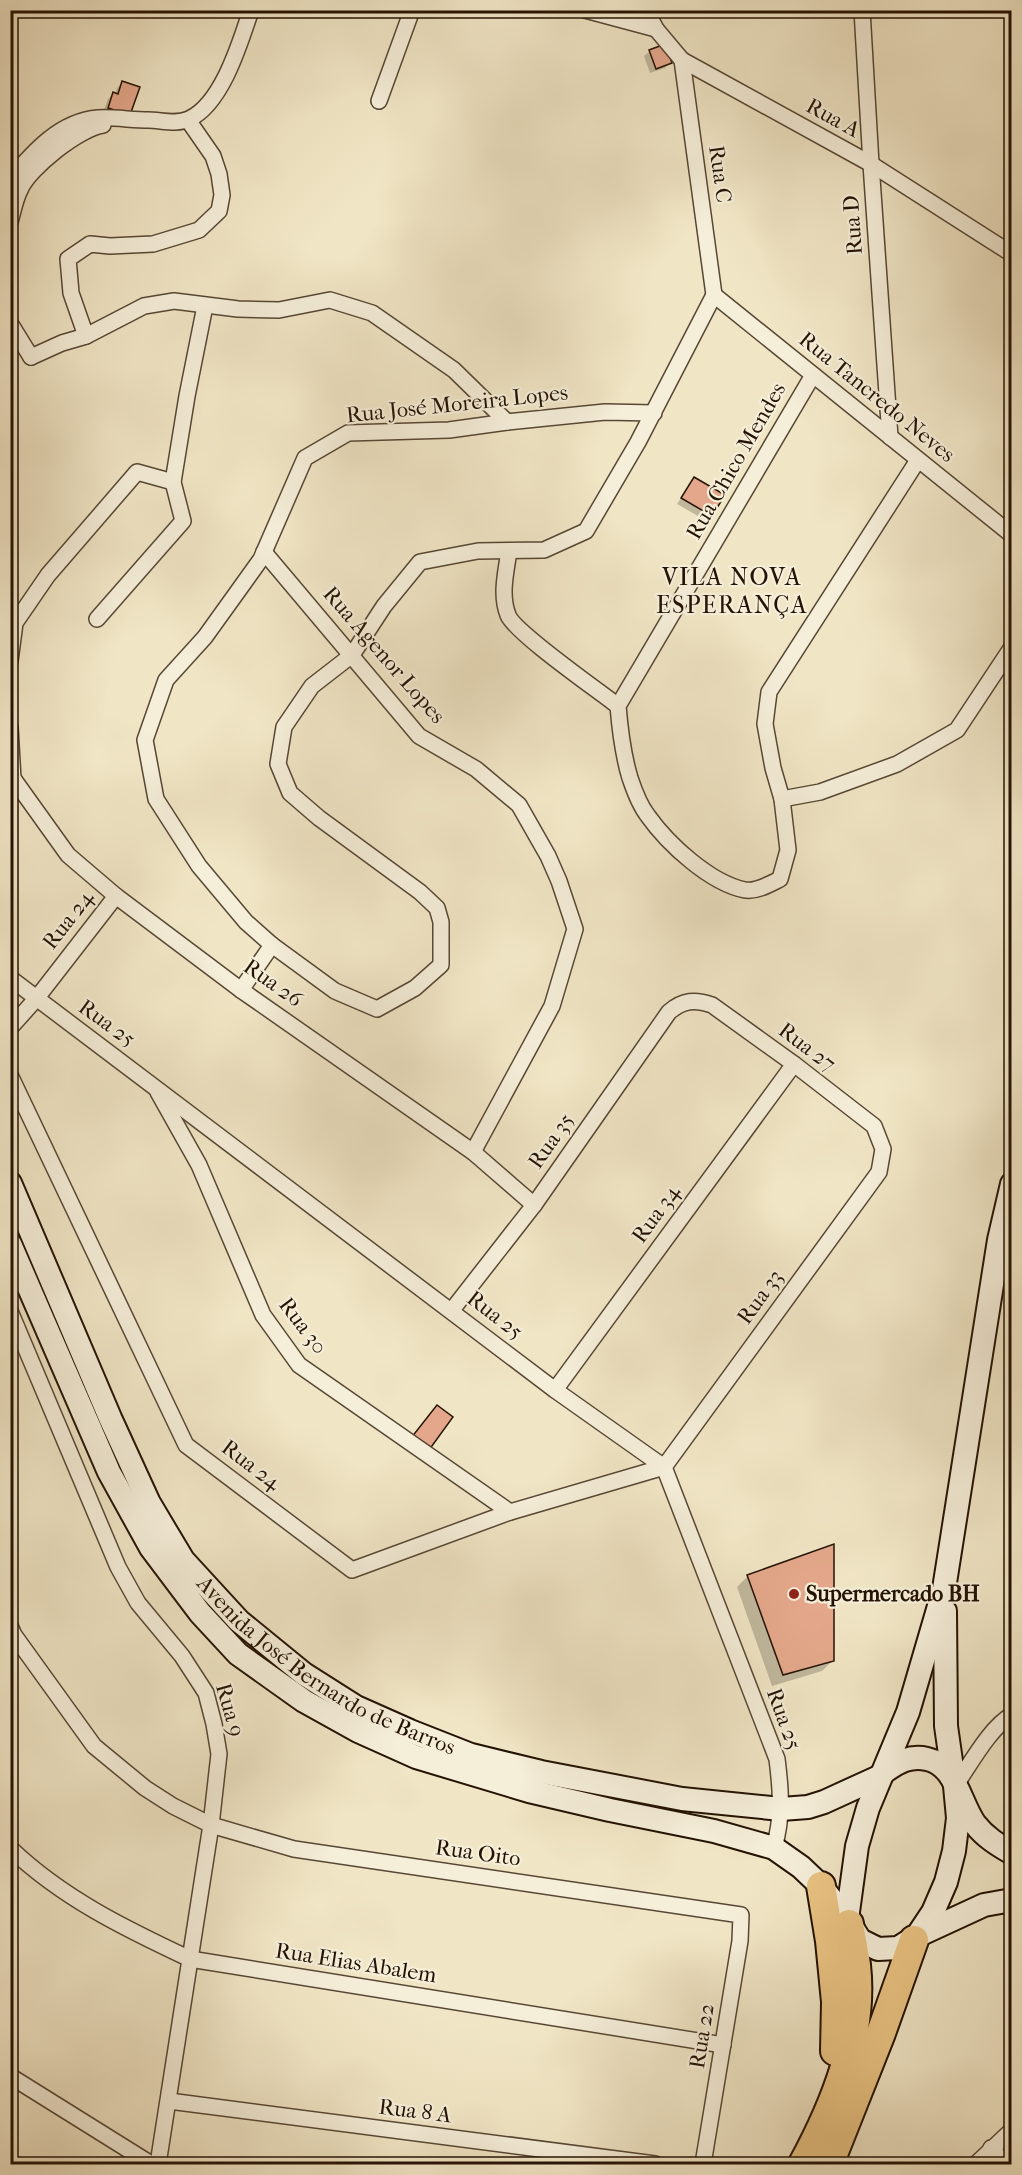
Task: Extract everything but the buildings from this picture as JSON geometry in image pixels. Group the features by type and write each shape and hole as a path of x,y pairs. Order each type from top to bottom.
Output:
{"highway":[{"path":"821,1886 830,1941 836,2002 835,2092"},
{"path":"803,2164 818,2136 849,2052 856,2009 856,1966 848,1922"},
{"path":"827,2164 881,2033 916,1938"}],"main road":[{"name":"Avenida José Bernardo de Barros","path":"10,1183 149,1503 183,1560 239,1621 304,1674 356,1707 471,1755 541,1772 681,1799 781,1809 808,1807 824,1802 883,1774 898,1762 916,1756 934,1760 946,1770 955,1784"},
{"path":"848,1922 857,1846 868,1808 908,1712 945,1588 999,1240 1011,1184"},
{"name":"Avenida José Bernardo de Barros","path":"10,1244 109,1472 150,1548 200,1613 238,1654 304,1701 358,1731 416,1757 529,1791 714,1831 774,1848 801,1867 821,1886 860,1940 878,1949 898,1948 984,1905 1011,1900"},
{"path":"916,1938 933,1912 946,1882 954,1851 958,1818 946,1726 945,1588"},
{"path":"955,1784 975,1824 994,1843 1011,1853"}],"street":[{"path":"10,179 32,153 68,125 97,118 170,122 188,120 208,105 230,68 251,10"},
{"path":"379,101 412,10"},
{"path":"585,10 656,29"},
{"name":"Rua A","path":"646,10 656,29 682,60 871,164 1011,254"},
{"name":"Rua D","path":"862,10 890,436"},
{"name":"Rua C","path":"682,60 714,295"},
{"path":"10,222 20,188 64,143 96,126 130,120"},
{"path":"86,336 71,293 68,259 90,244 110,246 153,244 200,230 219,211 222,195 213,156 188,120"},
{"name":"Rua Tancredo Neves","path":"714,295 1011,535"},
{"name":"Rua José Moreira Lopes","path":"654,413 605,412 449,430 348,433 304,458 261,559 205,637 166,680 145,740 156,800 199,866 246,922 272,945 335,991 377,1009 415,988 441,965 442,931 437,908 420,892 290,794 278,764 284,727 312,686 352,655 384,606 420,562 478,551 544,550 586,531 654,413 714,295"},
{"path":"10,352 31,357 86,336 144,306 174,301 206,306 279,310 330,300 372,313 454,370 507,422"},
{"path":"97,619 183,521 172,482 206,306"},
{"path":"10,323 31,357"},
{"name":"Rua Chico Mendes","path":"618,706 813,375"},
{"path":"509,551 504,595 508,617 524,633 618,706 620,735 630,779 646,815 682,855 715,878 747,890 766,886 780,879 788,850 782,799 773,768 765,724 769,692 918,460"},
{"path":"10,661 15,623 48,575 137,472 172,482"},
{"name":"Rua Agenor Lopes","path":"264,552 419,736 476,769 519,805 548,856 559,881 575,929 552,1006 473,1152"},
{"path":"782,799 820,792 897,764 957,730 1011,647"},
{"path":"10,727 12,777"},
{"name":"Rua 26","path":"12,777 68,855 116,896 241,990 473,1152 534,1205"},
{"name":"Rua 24","path":"10,1028 36,999 116,896"},
{"path":"241,990 272,945"},
{"name":"Rua 25","path":"10,978 555,1390 664,1467 777,1759 782,1795 779,1828 774,1848"},
{"name":"Rua 27","path":"688,1001 700,1001 712,1005 794,1064 874,1126 883,1149"},
{"name":"Rua 35","path":"452,1310 534,1205 669,1012 677,1005 688,1001"},
{"name":"Rua 34","path":"555,1390 794,1064"},
{"name":"Rua 24","path":"10,1075 186,1445 352,1570 510,1512 664,1467"},
{"name":"Rua 30","path":"155,1087 199,1165 263,1315 299,1365 510,1512"},
{"name":"Rua 33","path":"664,1467 879,1172 883,1149"},
{"name":"Rua 9","path":"10,1311 118,1567 138,1603 182,1656 206,1693 214,1724 219,1754 211,1825 158,2164"},
{"name":"Rua Oito","path":"10,1626 14,1635 94,1746 145,1788 173,1806 211,1825 294,1849 741,1915"},
{"path":"955,1784 988,1738 1002,1721 1011,1715"},
{"name":"Rua Elias Abalem","path":"10,1848 77,1900 123,1928 190,1959 723,2045"},
{"name":"Rua 22","path":"703,2164 740,1941 741,1915"},
{"path":"10,2076 150,2164"},
{"name":"Rua 8 A","path":"169,2101 655,2164"},
{"path":"976,2164 1011,2130"},
{"path":"992,2148 1006,2164"}],"place":[{"name":"Supermercado BH","path":"794,1594"}],"district":[{"name":"VILA NOVA ESPERANÇA","path":"732,591"}]}
